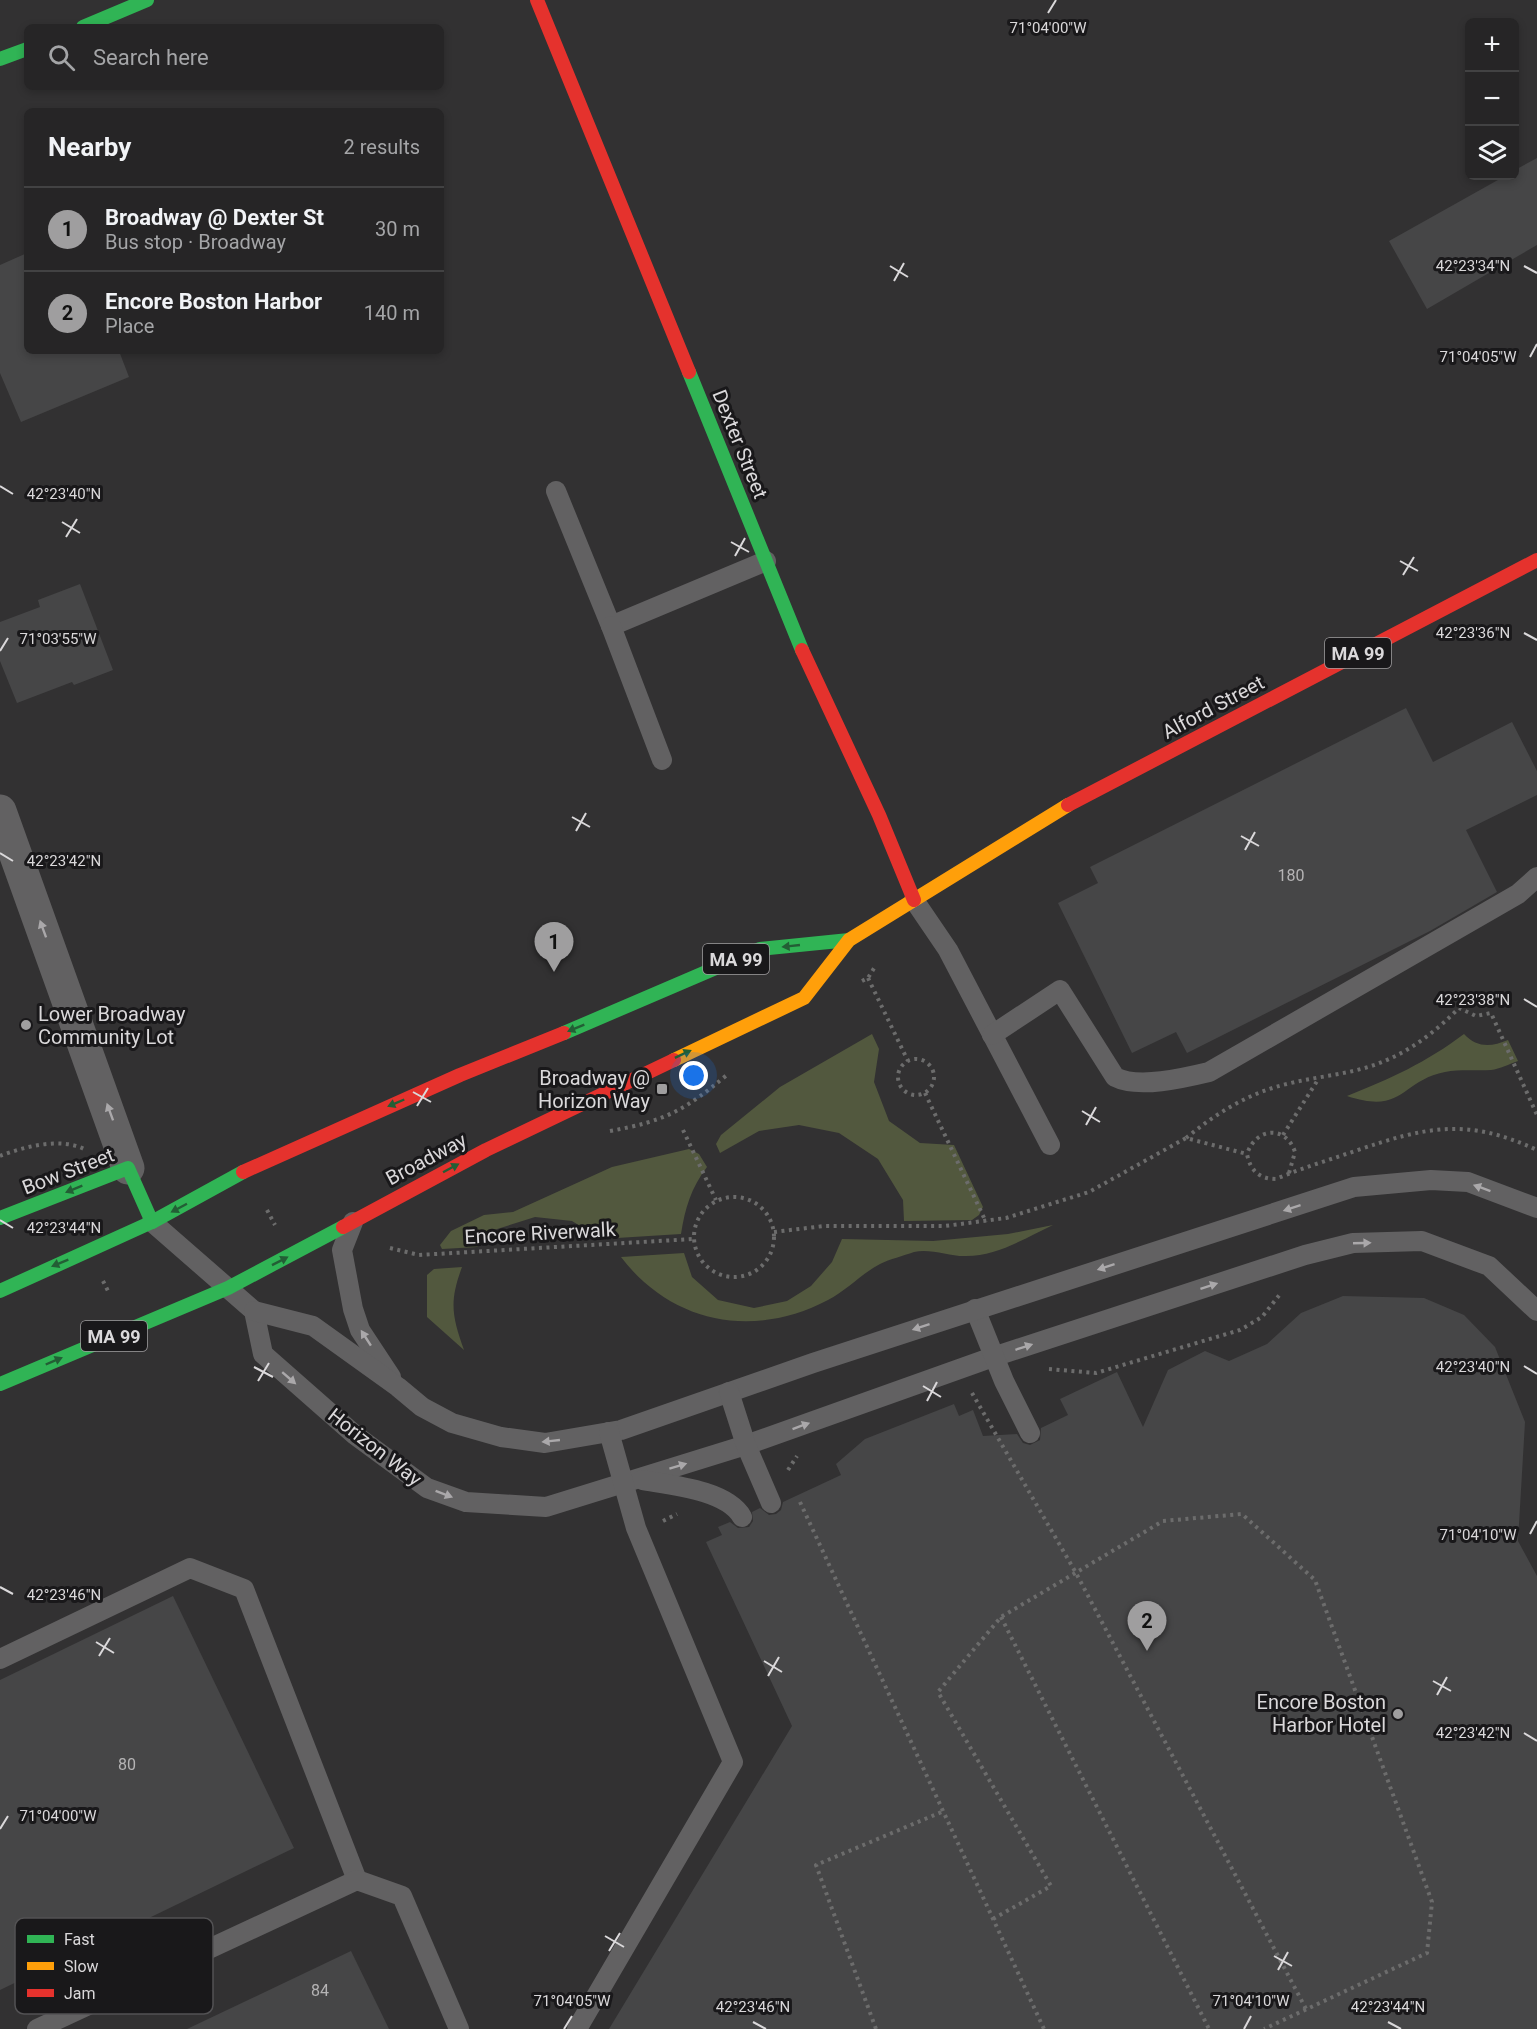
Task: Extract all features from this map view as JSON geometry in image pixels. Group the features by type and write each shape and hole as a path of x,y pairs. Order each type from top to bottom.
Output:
{"main road":[{"path":"90,24 147,0"},
{"name":"Dexter Street","path":"537,0 816,684 879,815 914,900"},
{"path":"0,59 24,50"},
{"name":"Alford Street","path":"914,900 1078,799 1537,560"},
{"name":"Broadway","path":"0,1384 228,1288 486,1150 804,998 849,940 914,900"},
{"name":"Broadway","path":"0,1291 152,1222 257,1164 460,1075 630,1006 760,949 849,940"},
{"name":"Bow Street","path":"0,1218 128,1168 152,1222"}],"street":[{"path":"0,810 128,1168"}],"lane":[{"path":"556,491 663,760"},
{"path":"611,626 766,561"},
{"path":"992,1035 1060,990 1115,1077 1124,1082 1186,1078 1209,1072 1518,894 1537,877"},
{"path":"914,900 948,950 1050,1145"},
{"path":"152,1222 254,1311 313,1326 422,1407 452,1424 501,1437 545,1443 609,1432 975,1309 1354,1187 1431,1180 1468,1182 1537,1208"},
{"path":"354,1220 342,1250 353,1310 360,1330 398,1387"},
{"name":"Horizon Way","path":"254,1311 263,1354 355,1435 427,1488 466,1502 546,1507 746,1446 993,1357 1305,1255 1353,1243 1422,1241 1489,1266 1537,1311"},
{"path":"975,1309 993,1357 1030,1433"},
{"path":"729,1392 746,1446 768,1496"},
{"path":"577,2029 733,1762 636,1528 629,1482 609,1432"},
{"path":"629,1482 705,1493 736,1506 742,1516"},
{"path":"0,1659 190,1568 244,1589 357,1880"},
{"path":"213,1947 357,1880 402,1896 459,2029"},
{"path":"37,2029 69,2014"}],"path":[{"path":"868,978 908,1061"},
{"path":"774,1232 824,1226 926,1227 986,1222 1030,1212 1089,1192 1186,1138 1214,1115 1242,1100 1276,1087 1355,1072 1388,1060 1423,1040 1459,1008 1476,1016 1491,1013 1537,1115"},
{"path":"908,1061 920,1060 931,1067 934,1081 925,1093"},
{"path":"908,1061 899,1074 900,1085 909,1093 925,1093"},
{"path":"1283,1135 1319,1078"},
{"path":"925,1093 986,1222"},
{"path":"1247,1154 1251,1167 1262,1177 1276,1179 1427,1129 1454,1127 1480,1130 1511,1138 1537,1150"},
{"path":"683,1130 716,1200"},
{"path":"1247,1154 1260,1135 1275,1132 1283,1135 1293,1145 1295,1152 1289,1173"},
{"path":"1186,1138 1247,1154"},
{"path":"0,1156 25,1146 40,1144 79,1147 88,1152"},
{"path":"735,1196 753,1201 767,1214 774,1232 774,1242 767,1260 752,1273 743,1276 723,1276 705,1266 695,1249 693,1239 696,1220 708,1205 716,1200 735,1196"},
{"path":"267,1209 275,1226"},
{"name":"Encore Riverwalk","path":"390,1248 419,1256 693,1239"},
{"path":"961,1396 1040,1369 1096,1373 1240,1330 1262,1317 1284,1290"},
{"path":"961,1368 972,1392 1076,1573 1306,2009"},
{"path":"765,1439 787,1475 1044,2029"},
{"path":"768,1496 787,1475 789,1466 801,1451"},
{"path":"636,1528 663,1521 685,1510"},
{"path":"993,1919 1051,1886 938,1692 1001,1617 1163,1521 1242,1514 1315,1580 1432,1902 1427,1953 1264,2029"},
{"path":"1001,1617 1209,2029"},
{"path":"876,2029 816,1865 944,1811"}],"green space":[{"path":"872,1034 879,1049 874,1082 889,1121 920,1143 954,1145 983,1207 979,1215 972,1220 904,1221 903,1200 878,1159 839,1133 799,1125 759,1131 720,1153 716,1144 721,1135 780,1087"},
{"path":"1464,1034 1474,1042 1484,1045 1508,1040 1518,1061 1491,1070 1445,1072 1430,1076 1391,1099 1380,1102 1347,1096 1408,1069"},
{"path":"689,1149 699,1154 707,1167 690,1199 681,1234 601,1239 572,1221 535,1217 494,1230 477,1247 442,1249 440,1245 451,1231 484,1215 513,1212 612,1167"},
{"path":"1053,1225 1010,1246 987,1253 964,1256 920,1251 892,1259 873,1268 828,1300 800,1312 772,1319 743,1321 716,1318 689,1310 664,1297 642,1280 621,1257 684,1253 692,1277 718,1300 754,1308 787,1301 811,1286 832,1262 842,1239 933,1241 1008,1234"},
{"path":"462,1267 455,1290 454,1309 464,1350 427,1317 427,1275 434,1269"}],"building":[{"path":"1537,158 1537,245 1427,309 1389,241 1498,180 1519,180 1519,168"},
{"path":"24,254 24,354 120,354 129,377 21,422 0,373 0,265"},
{"path":"80,584 113,670 74,685 72,682 17,703 0,661 0,622 40,607 38,600"},
{"path":"1406,708 1433,762 1512,722 1537,771 1537,795 1466,830 1497,892 1430,931 1187,1053 1176,1032 1132,1053 1058,903 1098,883 1090,867"},
{"path":"1343,1296 1424,1298 1464,1315 1495,1347 1525,1422 1518,1541 1537,1576 1537,2029 609,2029 792,1726 706,1542 722,1535 718,1527 730,1522 738,1528 749,1527 753,1521 752,1512 760,1508 769,1515 776,1514 781,1510 783,1502 841,1475 836,1464 865,1439 954,1404 959,1416 973,1410 983,1436 1017,1434 1023,1443 1030,1445 1040,1440 1041,1428 1068,1415 1060,1399 1117,1372 1143,1427 1168,1370 1205,1351 1229,1361 1267,1344 1301,1313"},
{"path":"173,1596 294,1848 149,1918 15,1918 15,1983 0,1990 0,1680"},
{"path":"351,1951 389,2029 187,2029"}],"traffic: fast":[{"path":"90,24 147,0"},
{"path":"0,59 24,50"},
{"path":"689,372 802,650"},
{"path":"564,1033 760,949 849,940"},
{"path":"0,1218 128,1168 152,1222"},
{"path":"0,1291 152,1222 243,1172"},
{"path":"0,1384 228,1288 343,1227"}],"traffic: slow":[{"path":"674,1060 804,998 849,940 1068,805"}],"traffic: jam":[{"path":"537,0 689,372"},
{"path":"1068,805 1537,560"},
{"path":"802,650 879,815 914,900"},
{"path":"243,1172 460,1075 564,1033"},
{"path":"343,1227 486,1150 674,1060"}],"place":[{"name":"Broadway @ Dexter St","path":"554,972"},
{"name":"Lower Broadway Community Lot","path":"26,1025"},
{"name":"Broadway @ Horizon Way","path":"662,1089"},
{"name":"Encore Boston Harbor","path":"1147,1651"},
{"name":"Encore Boston Harbor Hotel","path":"1398,1714"}]}
